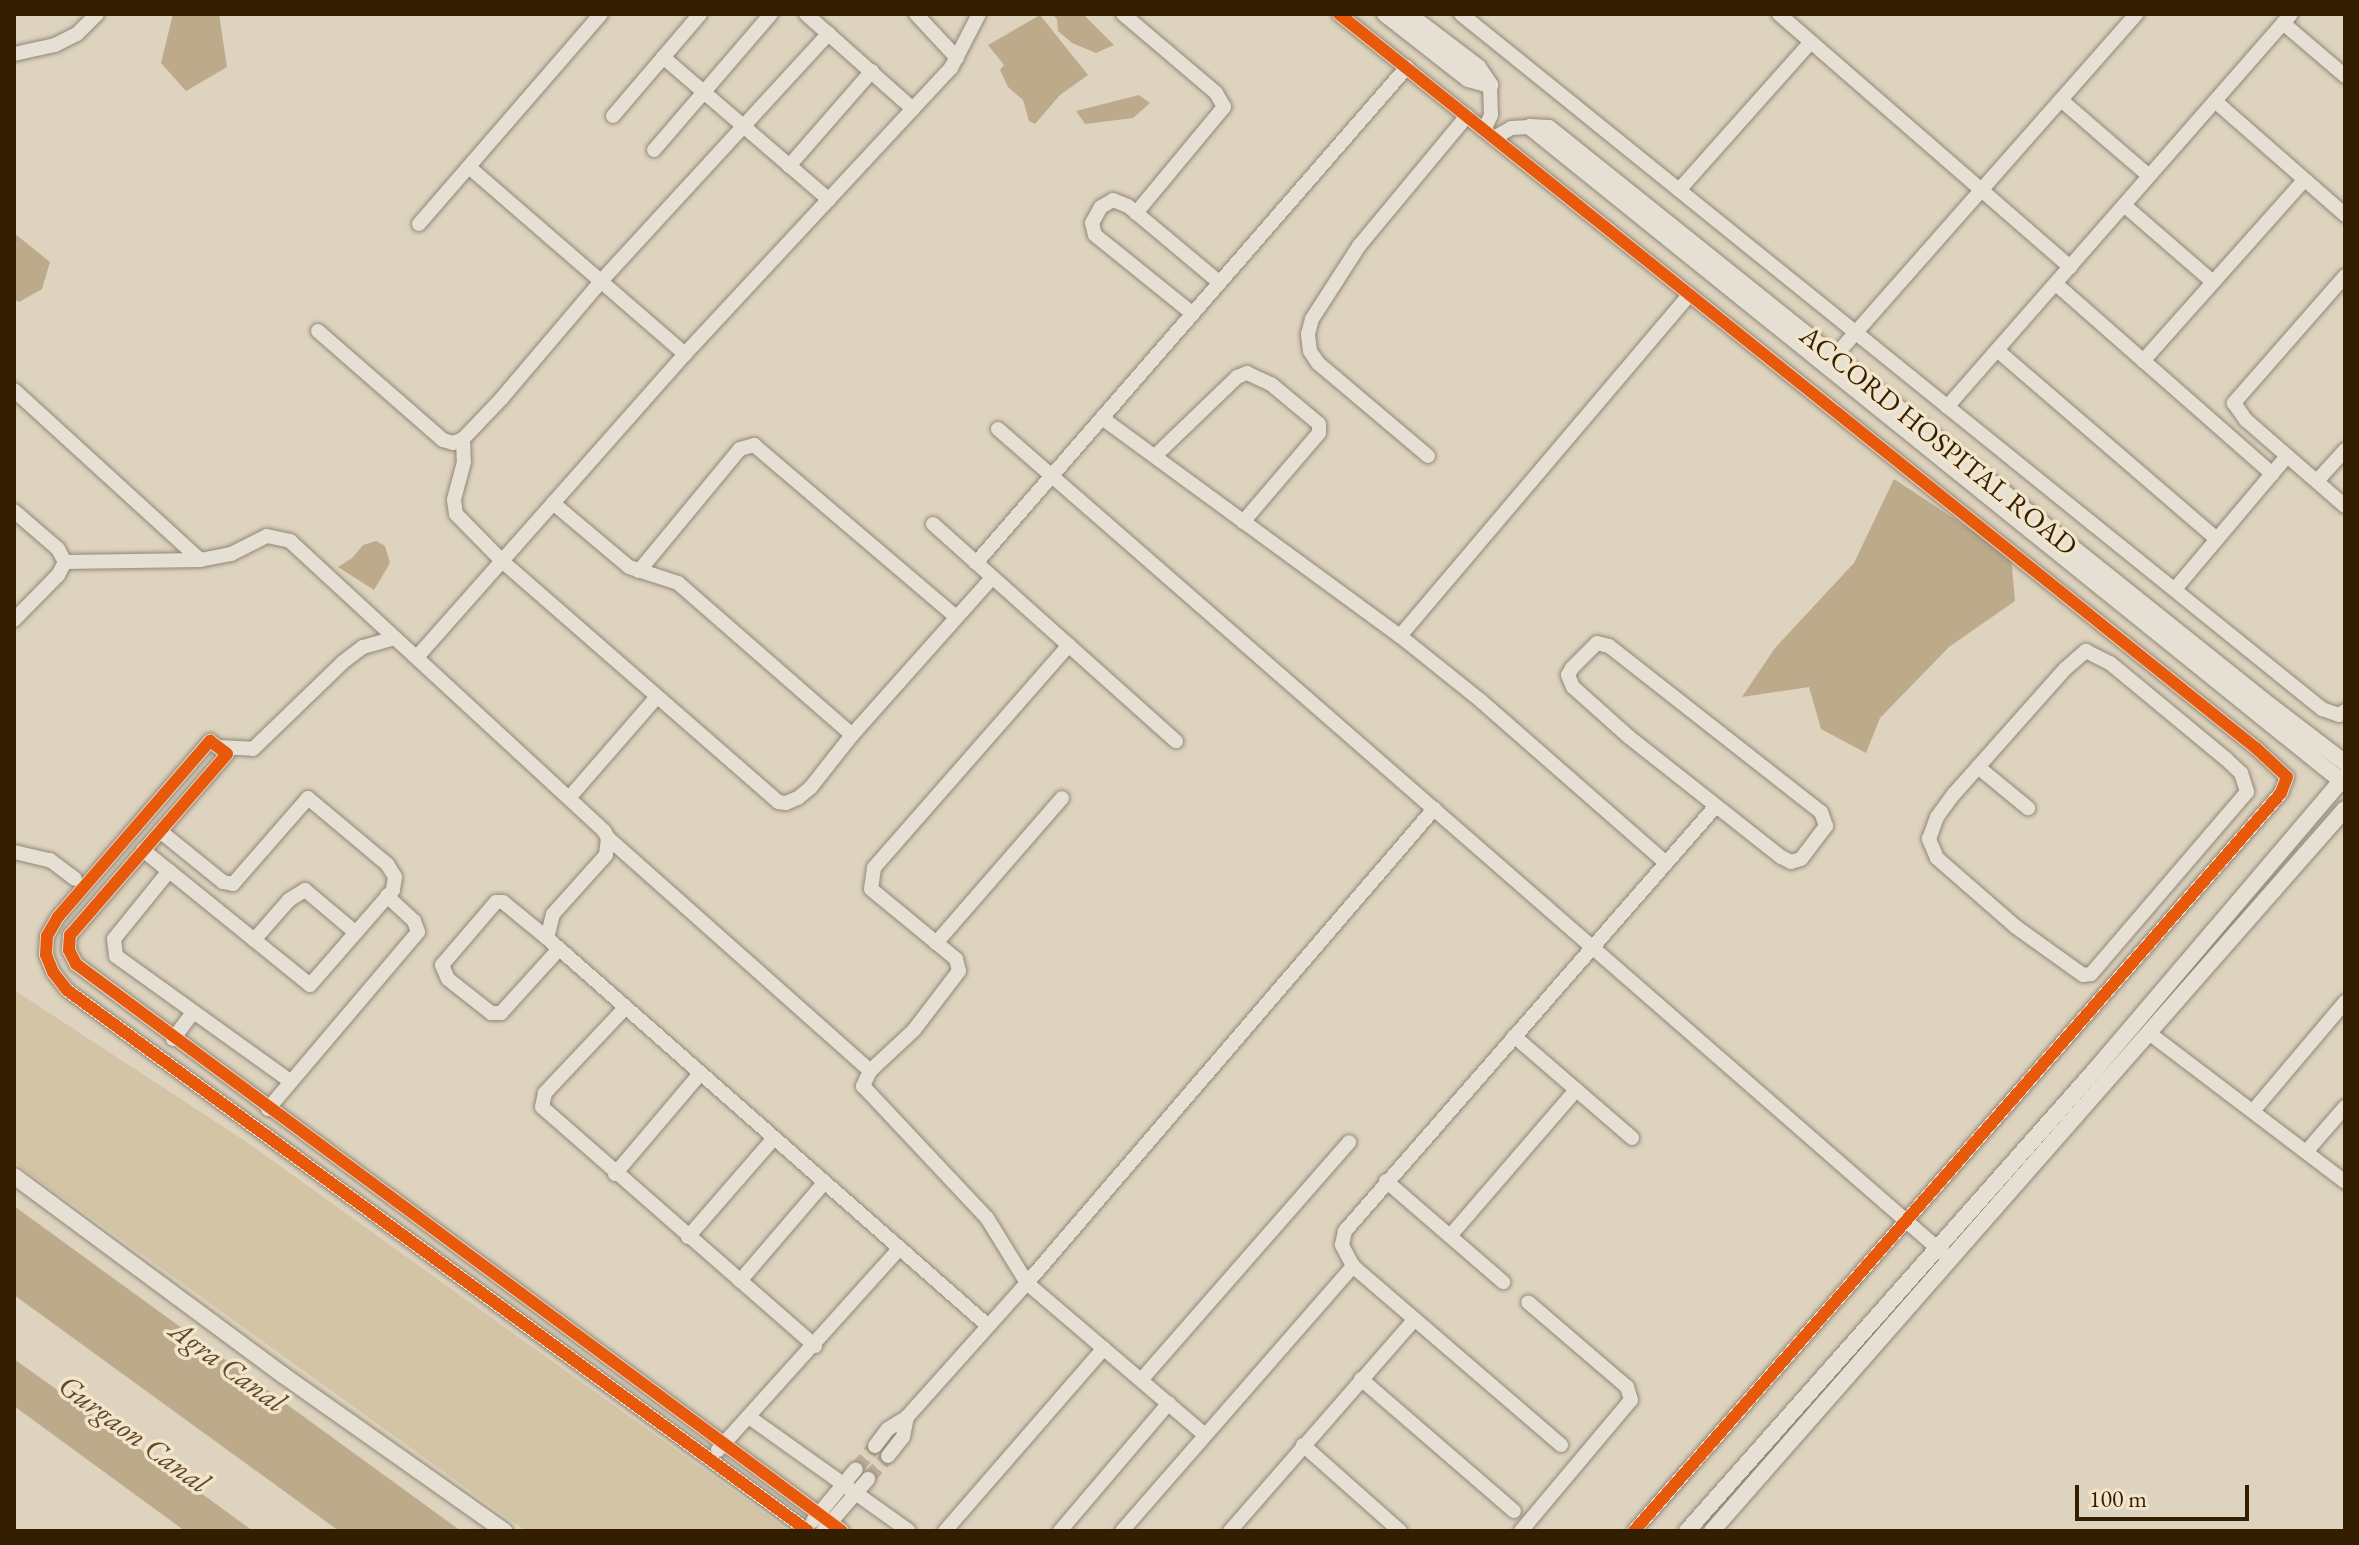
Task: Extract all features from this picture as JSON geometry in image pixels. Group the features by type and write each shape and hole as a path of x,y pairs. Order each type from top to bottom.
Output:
{"street":[{"path":"14,54 55,45 77,34 97,14"},
{"path":"419,224 601,14"},
{"path":"613,116 700,14"},
{"path":"654,150 771,14"},
{"path":"806,14 913,109"},
{"path":"916,14 957,58"},
{"path":"417,657 685,354 913,109 957,58 979,14"},
{"path":"1123,14 1216,93 1224,107 1136,213"},
{"path":"1339,14 2283,769 2287,782 2281,793 1634,1531"},
{"path":"1385,14 1468,79 1490,85"},
{"path":"1408,14 1478,67 1490,85 1489,134"},
{"path":"1461,14 2322,709 2339,715 2345,711"},
{"path":"1835,356 2136,14"},
{"path":"1782,15 1810,43 2070,267"},
{"path":"1947,407 2287,18 2345,76"},
{"path":"318,331 443,440 453,443 463,439 602,280 745,128 829,33"},
{"path":"1679,190 1810,43"},
{"path":"663,57 829,200"},
{"path":"976,563 1407,67"},
{"path":"789,166 872,71"},
{"path":"2061,100 2149,176"},
{"path":"2215,101 2345,215"},
{"path":"1428,456 1318,363 1310,351 1308,334 1312,319 1359,246 1467,116"},
{"path":"1489,134 1530,127 2344,780 1712,1531"},
{"name":"ACCORD HOSPITAL ROAD","path":"1530,127 1549,128 2345,763"},
{"path":"469,167 685,354"},
{"path":"2143,361 2304,180"},
{"path":"1193,314 1091,229 1096,214 1113,200 1136,213 1219,282"},
{"path":"2124,205 2213,282"},
{"path":"2345,276 2234,403 2239,413 2345,506"},
{"path":"2056,284 2272,474"},
{"path":"1400,636 1689,295"},
{"path":"1997,350 2217,539"},
{"path":"1155,456 1237,377 1247,373 1271,384 1319,424 1319,433 1243,522"},
{"path":"14,390 200,560"},
{"path":"1102,418 1400,636 1481,701 1666,863"},
{"path":"998,429 1944,1254"},
{"path":"463,439 464,462 454,500 456,514 502,561 778,802 786,803 798,798 811,787 852,735 992,578"},
{"path":"639,571 740,449 749,444 761,449 825,502 956,617"},
{"path":"2317,481 2345,450"},
{"path":"2175,589 2287,456"},
{"path":"553,503 620,561 639,571 678,583 852,735"},
{"path":"14,511 58,549 65,562"},
{"path":"933,524 1176,741"},
{"path":"65,562 200,560 231,554 255,541 278,536 290,541 569,798 608,838 870,1071"},
{"path":"14,620 58,575 65,562"},
{"path":"395,638 363,647 343,662 253,749 218,748 58,917 47,936 46,955 67,990 807,1531 829,1525 856,1469"},
{"path":"1597,643 1609,646 1821,812 1826,826 1812,847 1791,862 1716,806 1629,737 1568,681 1572,668 1591,646 1597,643"},
{"path":"1069,645 874,868 871,889 960,965 955,979 914,1030 870,1071 863,1086 987,1218 1027,1283 1204,1434"},
{"path":"2086,651 2100,655 2226,759 2246,782 2242,800 2091,974 2075,971 2016,927 1931,851 1929,839 1937,817 1978,767 2079,654 2086,651"},
{"path":"569,798 656,698"},
{"path":"218,748 160,831 70,935 69,950 76,964 829,1525"},
{"path":"1978,767 2028,808"},
{"path":"143,850 310,985 387,896 395,877 387,864 308,798 233,884 223,882 160,831"},
{"path":"936,943 1062,798"},
{"path":"1561,1445 1353,1266 1342,1245 1345,1231 1716,806"},
{"path":"875,1446 888,1429 907,1417 1027,1283 1434,809"},
{"path":"1687,1531 2149,1033 2345,809"},
{"path":"547,938 553,914 606,855 608,838"},
{"path":"14,852 50,860 75,879"},
{"path":"169,871 114,939 116,956 290,1081"},
{"path":"2168,882 2186,898"},
{"path":"254,940 289,900 305,890 355,932"},
{"path":"2157,895 2176,911"},
{"path":"268,1109 418,932 414,921 387,896"},
{"path":"559,949 501,1013 491,1013 448,979 442,965 496,902 503,902 547,938 699,1075 987,1325"},
{"path":"46,955 69,950"},
{"path":"2253,1111 2345,1002"},
{"path":"625,1008 541,1099 548,1116 815,1346"},
{"path":"173,1039 193,1012"},
{"path":"2149,1033 2345,1182"},
{"path":"1514,1036 1632,1138"},
{"path":"615,1174 699,1075"},
{"path":"1450,1236 1576,1090"},
{"path":"2306,1152 2345,1107"},
{"path":"688,1237 774,1138"},
{"path":"1141,1380 1349,1142"},
{"path":"14,1176 283,1375 504,1531"},
{"path":"1386,1181 1503,1282"},
{"path":"740,1281 825,1182"},
{"path":"709,1459 815,1346 899,1249"},
{"path":"1122,1531 1353,1266"},
{"path":"1521,1531 1631,1400 1627,1387 1528,1302"},
{"path":"1230,1531 1415,1319"},
{"path":"945,1531 1104,1348"},
{"path":"1361,1379 1514,1511"},
{"path":"1060,1531 1169,1403"},
{"path":"749,1417 909,1531"},
{"path":"888,1456 903,1437 907,1417"},
{"path":"1303,1445 1400,1531"},
{"path":"849,1489 868,1479"}],"shaded area":[{"path":"14,990 248,1143 789,1531 526,1531 14,1162"}],"water":[{"path":"173,14 219,14 227,67 186,91 161,63"},
{"path":"1052,14 1083,14 1114,45 1096,53 1072,43 1058,31 1057,19"},
{"path":"1040,15 1088,75 1060,95 1035,124 1029,121 1023,100 1008,87 1000,70 1004,65 988,45"},
{"path":"1139,95 1150,103 1133,118 1085,124 1076,111"},
{"path":"14,233 50,262 42,289 19,302 14,299"},
{"path":"1894,479 2011,556 2015,601 1949,647 1880,718 1866,753 1821,729 1809,687 1742,697 1775,648 1854,563"},
{"path":"376,541 385,546 390,563 374,590 338,567 352,558 363,545"},
{"name":"Agra Canal","path":"14,1206 461,1531 339,1531 14,1295"},
{"path":"14,1359 253,1531 185,1531 14,1406"}],"tunnel":[{"path":"856,1469 875,1446"},
{"path":"868,1479 888,1456"}],"cycle path":[{"path":"1339,14 2256,748 2287,777 2281,793 1634,1531"},
{"path":"808,1531 67,990 53,972 46,955 47,936 58,917 210,741 227,754 70,935 69,950 76,964 842,1531"}],"water label":[{"name":"Gurgaon Canal","path":"134,1434"}]}
